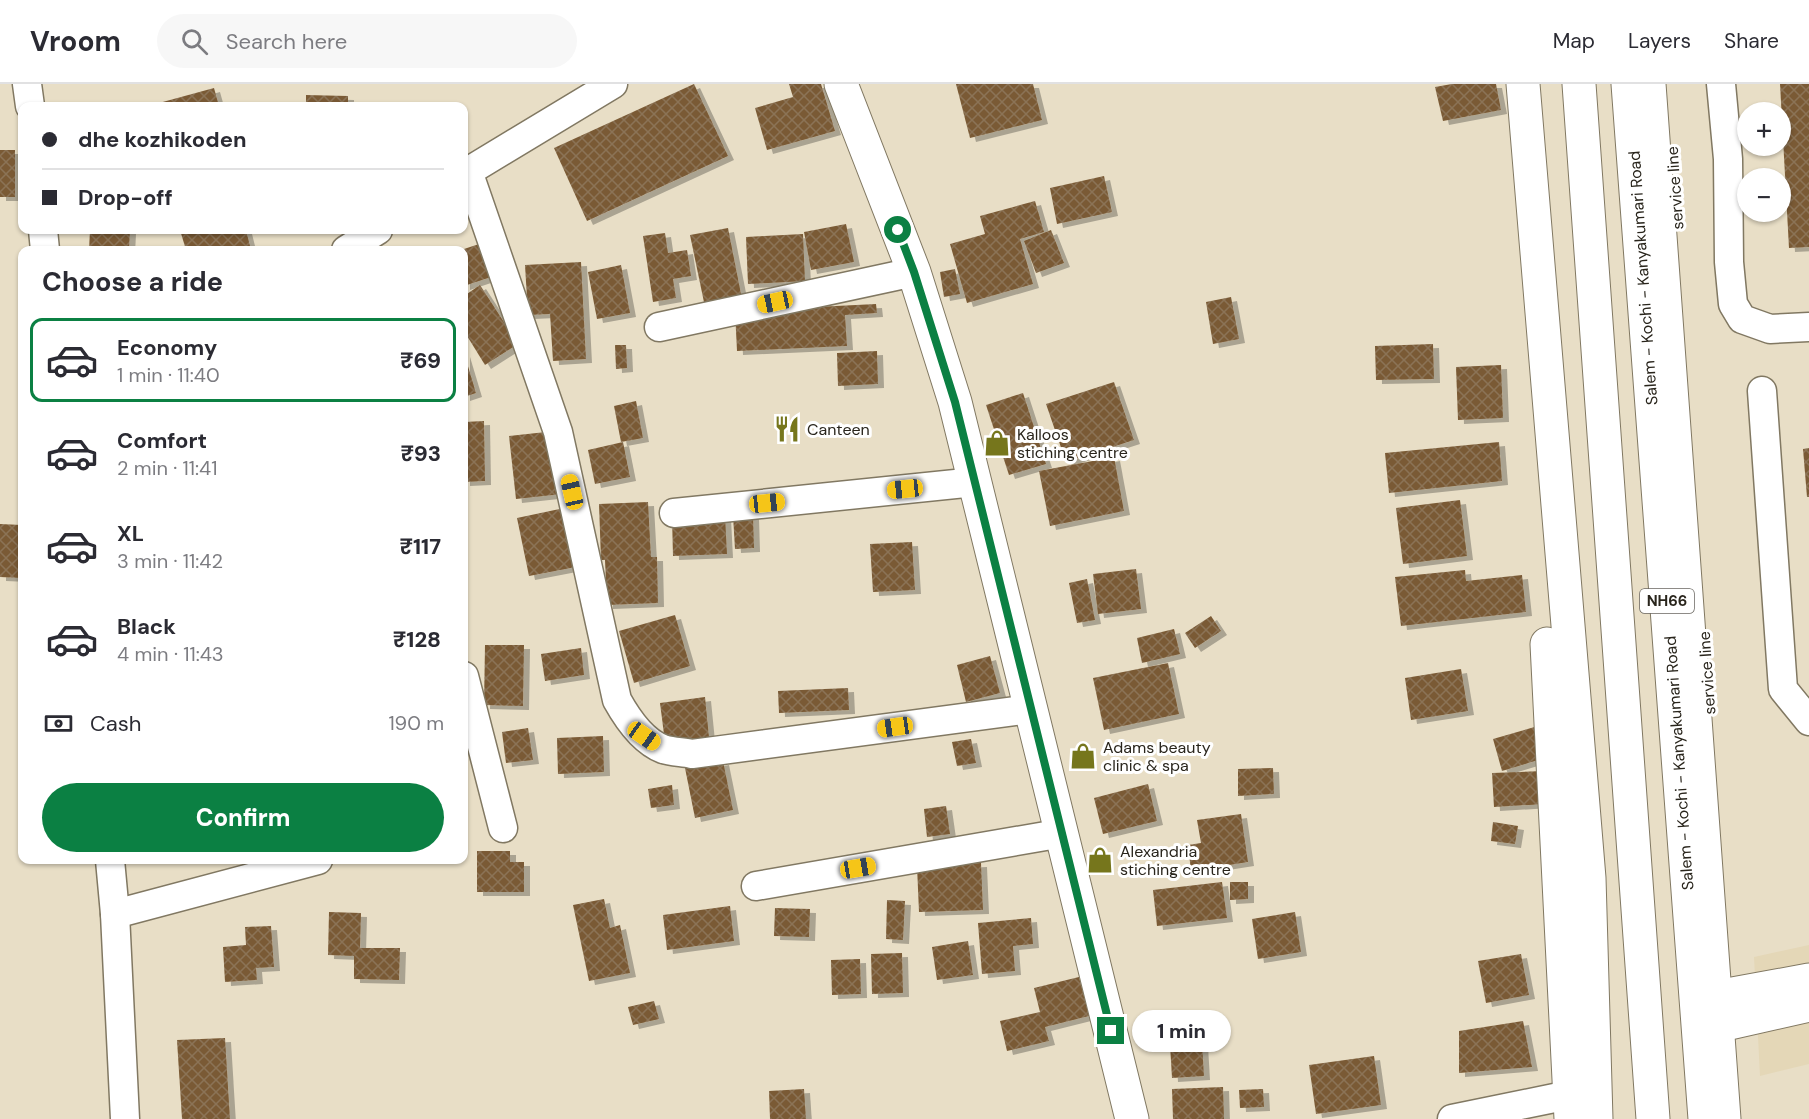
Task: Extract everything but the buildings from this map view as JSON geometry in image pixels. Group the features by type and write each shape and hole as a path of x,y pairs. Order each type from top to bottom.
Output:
{"main road":[{"path":"841,84 914,272 955,402 1132,1119"},
{"path":"1508,84 1552,720 1570,1107"},
{"path":"1523,84 1589,878 1596,1119"},
{"name":"NH66","path":"1579,84 1653,1119"},
{"name":"Salem - Kochi - Kanyakumari Road","path":"1628,84 1705,1119"},
{"path":"1649,84 1724,1119"},
{"name":"service line","path":"1669,84 1736,1119"},
{"path":"1728,1009 1809,980"},
{"path":"1728,1009 1809,1005"}],"street":[{"path":"27,84 29,102"},
{"path":"468,172 613,84"},
{"path":"1721,84 1728,159 1729,262 1733,304 1742,319 1762,327 1772,330 1809,327"},
{"path":"468,179 558,432 617,700 628,720 644,736 663,749 692,753 1030,710"},
{"path":"352,246 372,234"},
{"path":"659,327 914,272"},
{"path":"1762,391 1783,689 1809,720"},
{"path":"674,513 975,482"},
{"path":"468,692 503,828"},
{"path":"756,886 1063,833"},
{"path":"110,864 125,1119"},
{"path":"115,914 303,864"},
{"path":"1452,1119 1570,1107"}],"shaded area":[{"path":"1809,945 1809,1064 1760,1076 1754,957"}],"place":[{"name":"Canteen","path":"787,429"},
{"name":"Kalloos stiching centre","path":"997,443"},
{"name":"Adams beauty clinic & spa","path":"1083,756"},
{"name":"Alexandria stiching centre","path":"1100,860"}],"route":[{"path":"898,230 914,272 955,402 1111,1031"}]}
